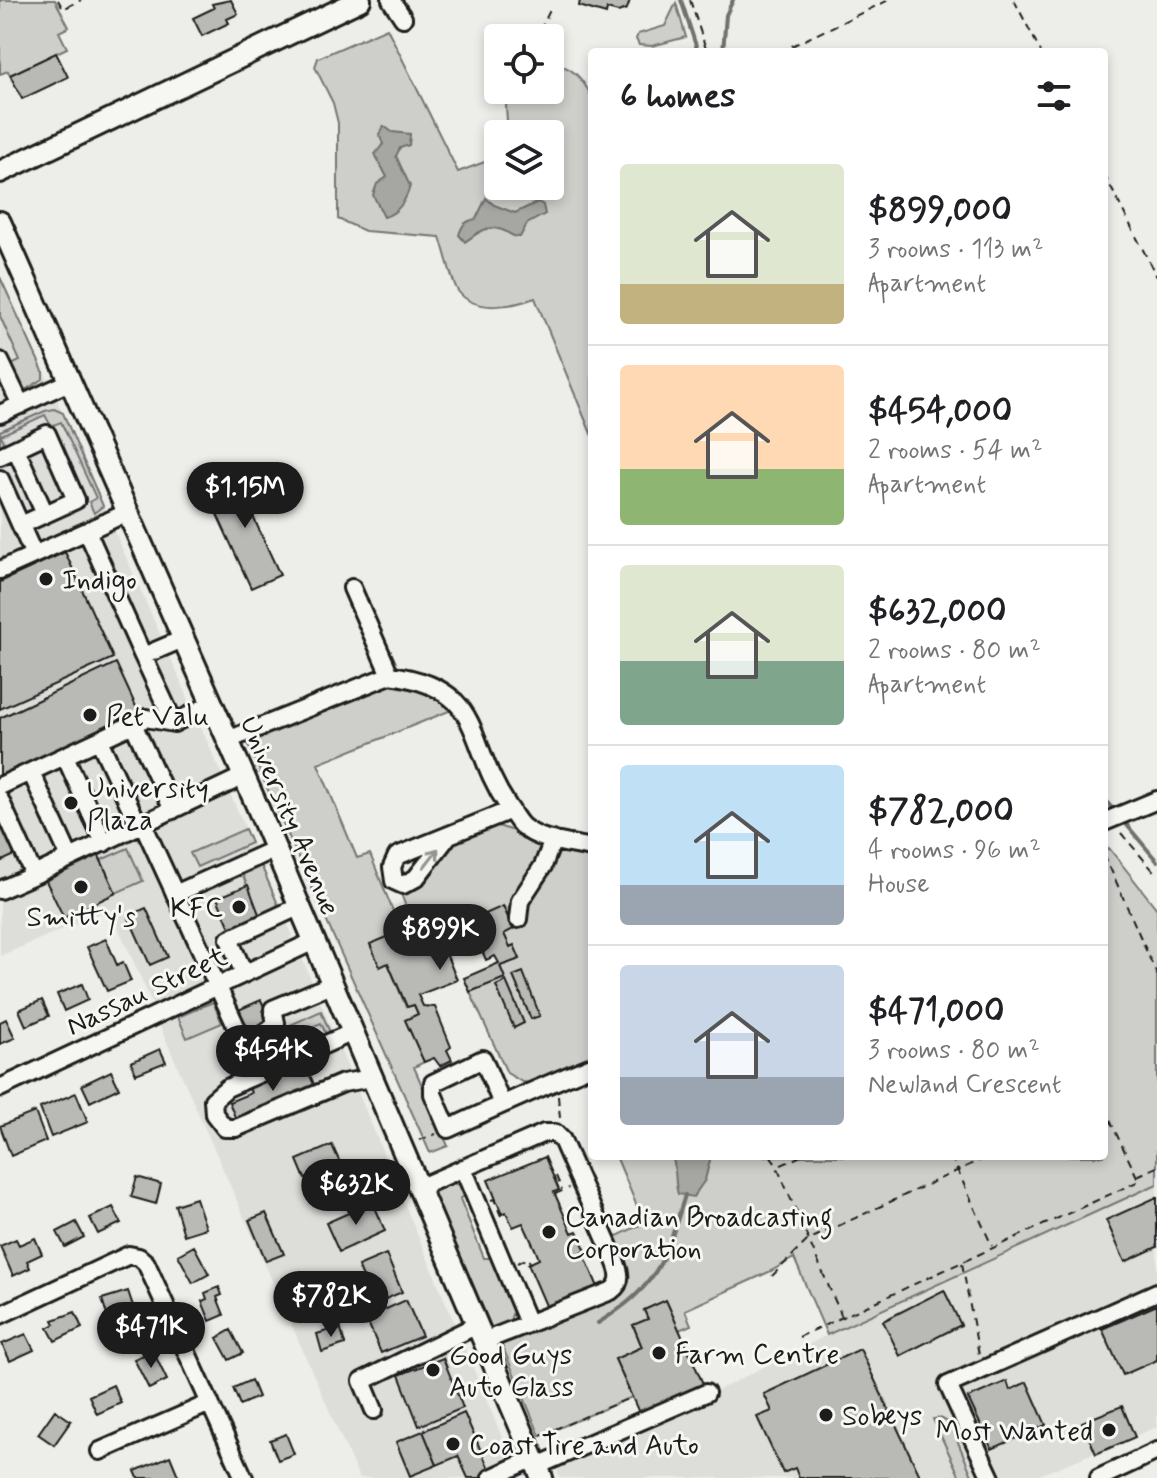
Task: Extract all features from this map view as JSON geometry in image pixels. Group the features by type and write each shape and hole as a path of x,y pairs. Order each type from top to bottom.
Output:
{"main road":[{"path":"0,172 360,0"},
{"name":"University Avenue","path":"0,222 244,776 538,1467"}],"street":[{"path":"391,0 403,18"},
{"path":"0,361 4,381 21,405"},
{"path":"0,414 69,382"},
{"path":"21,525 76,500 47,434 8,452 45,514"},
{"path":"0,479 34,555"},
{"path":"1,568 128,512"},
{"path":"87,531 174,723"},
{"path":"352,588 390,675"},
{"path":"143,656 183,639"},
{"path":"228,740 390,675 426,682 453,697 465,711 500,794 522,826 553,840 588,847"},
{"path":"0,786 146,718 174,723 212,704"},
{"path":"133,724 173,810"},
{"path":"99,740 244,1040 272,1029 276,1023 273,1009 333,984"},
{"path":"65,756 104,843"},
{"path":"31,772 70,858"},
{"path":"0,890 244,776"},
{"path":"0,800 34,875"},
{"path":"1108,821 1157,800"},
{"path":"449,835 511,810"},
{"path":"518,919 520,901 543,866 553,840"},
{"path":"175,894 275,849"},
{"path":"244,973 229,939 298,907"},
{"name":"Nassau Street","path":"0,1088 314,941"},
{"path":"353,1032 227,1088 213,1100 214,1114 225,1128 238,1126 343,1083 372,1078"},
{"path":"502,1104 483,1059 433,1083 433,1094 448,1129 588,1068"},
{"path":"374,1410 362,1381 480,1333 542,1320 611,1291 619,1283 614,1258 562,1140 555,1133 544,1133 418,1188"},
{"path":"463,1168 528,1323"},
{"path":"0,1315 129,1255 139,1257 146,1263 244,1478"},
{"path":"991,1478 948,1385 1157,1292"},
{"path":"491,1478 538,1467 706,1393"},
{"path":"100,1451 210,1403"},
{"path":"1099,1478 1157,1451"}],"path":[{"path":"58,0 63,9 81,0"},
{"path":"690,0 706,48"},
{"path":"787,48 889,0"},
{"path":"1014,0 1039,48"},
{"path":"543,24 550,10"},
{"path":"1108,182 1157,277"},
{"path":"1108,822 1157,875"},
{"path":"1108,863 1157,975"},
{"path":"559,1079 560,1121"},
{"path":"799,1337 1139,1181 1108,1116"},
{"path":"416,1142 448,1129"},
{"path":"773,1160 842,1317"},
{"path":"777,1167 792,1160"},
{"path":"953,1160 993,1248"},
{"path":"772,1276 808,1240 980,1160"},
{"path":"1137,1176 1157,1167"},
{"path":"562,1191 555,1177 564,1173"},
{"path":"555,1194 570,1188"},
{"path":"962,1262 982,1371"},
{"path":"540,1436 632,1397"}],"shaded area":[{"path":"0,0 55,0 69,27 59,32 67,48 10,75 8,71 0,74"},
{"path":"676,3 686,37 652,46 639,45 636,39 638,34 665,26"},
{"path":"387,28 458,172 484,162 484,200 564,200 564,120 507,120 506,104 564,104 564,67 584,84 588,90 588,426 535,298 495,306 474,303 455,286 440,237 365,231 338,219 338,123 333,103 315,67 318,58"},
{"path":"384,126 392,132 410,134 409,145 400,148 396,156 410,186 401,205 384,217 373,195 377,184 387,177 375,154 383,144 379,134"},
{"path":"485,200 515,213 538,202 543,205 545,214 527,224 520,237 491,228 465,242 459,235 461,229 467,222 476,219"},
{"path":"0,277 292,934 290,939 153,1005 110,909 0,956"},
{"path":"0,277 43,371 43,379 25,390 21,390 9,366 20,361 0,316"},
{"path":"54,409 63,413 103,506 94,513 89,502 96,498 61,422 51,426 45,415 1,435 5,444 0,447 0,431"},
{"path":"392,683 426,689 454,709 318,764 357,858 370,854 401,931 370,945 380,966 388,963 406,1007 414,1005 418,1014 406,1021 424,1062 414,1067 448,1146 430,1153 244,736"},
{"path":"495,825 588,856 588,1060 532,1083 522,1082 507,1073 470,992 504,978 500,966 520,959 514,945 510,947 504,934 513,929 504,907 475,918 479,931 447,944 434,918 413,926 400,891 457,839"},
{"path":"245,829 251,843 197,867 190,853"},
{"path":"128,848 143,881 116,893 101,860"},
{"path":"1108,849 1157,909 1157,1184 827,1335 794,1258 685,1310 691,1325 679,1330 665,1301 644,1310 648,1319 633,1325 642,1347 615,1359 632,1397 540,1436 501,1343 616,1294 615,1237 644,1223 618,1160 1108,1160"},
{"path":"261,865 280,909 260,917 242,873"},
{"path":"302,958 519,1478 359,1478 159,1024"},
{"path":"213,1002 222,1023 187,1038 178,1017"},
{"path":"321,1011 331,1035 328,1038 321,1023 235,1060 231,1052"},
{"path":"673,1160 710,1160 705,1180 693,1197 678,1194"},
{"path":"452,1183 463,1186 466,1195 460,1199 484,1258 492,1258 513,1311 510,1321 492,1329 434,1195 435,1191"},
{"path":"1157,1184 1157,1427 1032,1478 560,1478 556,1468 612,1444 827,1335"},
{"path":"940,1418 950,1423 973,1478 955,1478 959,1475 933,1419"}],"building":[{"path":"231,0 238,14 227,19 229,23 202,36 193,18 214,8 212,4"},
{"path":"580,0 630,0 627,9 618,12 607,9 606,14 579,6"},
{"path":"56,53 68,77 22,99 10,75"},
{"path":"253,477 265,503 250,510 280,575 251,588 209,497"},
{"path":"65,552 113,658 0,709 0,582"},
{"path":"116,663 139,713 0,778 0,718"},
{"path":"0,819 17,854 0,862"},
{"path":"98,854 116,893 64,918 45,879"},
{"name":"KFC","path":"248,885 260,917 231,930 217,898"},
{"path":"503,906 513,929 504,934 510,947 514,945 520,959 500,966 505,978 470,992 464,978 499,963 495,956 486,960 477,939 445,951 457,980 418,995 423,1006 435,1007 451,1047 447,1050 452,1060 440,1066 434,1058 424,1062 405,1020 418,1014 414,1005 407,1007 388,963 380,967 370,944 434,918 447,944 479,931 474,919"},
{"path":"146,908 168,957 150,965 128,916"},
{"path":"106,939 117,965 123,962 131,981 107,991 87,947"},
{"path":"523,972 540,1016 531,1019 513,976"},
{"path":"506,981 524,1023 514,1028 496,986"},
{"path":"82,984 88,1000 64,1011 57,994"},
{"path":"42,1000 49,1016 26,1026 19,1010"},
{"path":"261,1000 272,1024 245,1036 234,1012"},
{"path":"6,1019 15,1038 0,1044 0,1022"},
{"path":"160,1049 166,1062 136,1074 131,1062"},
{"path":"305,1064 316,1089 237,1122 229,1102 251,1093 249,1088"},
{"path":"111,1071 119,1088 90,1102 82,1085"},
{"path":"76,1093 88,1122 51,1137 40,1108"},
{"path":"35,1112 46,1141 11,1156 0,1126"},
{"path":"332,1145 341,1165 305,1179 297,1160"},
{"name":"Canadian Broadcasting Corporation","path":"545,1157 559,1190 554,1192 572,1233 577,1231 598,1287 547,1308 528,1264 539,1259 535,1249 523,1223 513,1227 506,1212 502,1214 488,1180"},
{"path":"137,1177 161,1184 156,1204 131,1197"},
{"path":"1157,1197 1157,1247 1125,1262 1106,1220"},
{"path":"196,1198 206,1228 184,1235 175,1205"},
{"path":"373,1202 385,1231 339,1252 326,1223"},
{"path":"113,1207 121,1223 98,1234 90,1218"},
{"path":"266,1213 284,1254 266,1261 249,1220"},
{"path":"76,1222 84,1237 65,1247 57,1232"},
{"path":"35,1238 42,1254 27,1261 30,1268 13,1276 0,1246 16,1239 19,1245"},
{"path":"194,1246 209,1274 193,1283 178,1255"},
{"path":"386,1254 402,1292 374,1304 358,1266"},
{"path":"219,1287 222,1295 217,1297 224,1315 210,1321 202,1301 207,1299 205,1293"},
{"path":"944,1290 961,1325 900,1356 883,1321"},
{"path":"128,1291 134,1309 108,1318 102,1299"},
{"path":"406,1300 422,1336 381,1353 366,1318"},
{"name":"Farm Centre","path":"666,1300 704,1386 640,1415 615,1359 642,1347 633,1325 648,1319 644,1310"},
{"path":"1157,1305 1157,1360 1123,1375 1102,1329"},
{"path":"75,1312 82,1328 55,1341 48,1328 55,1324 53,1320"},
{"path":"340,1327 345,1344 322,1352 317,1334"},
{"path":"231,1330 243,1353 229,1360 217,1338"},
{"path":"26,1334 34,1350 10,1361 2,1344"},
{"name":"Sobeys","path":"860,1349 921,1478 799,1478 795,1468 783,1473 757,1417 772,1411 764,1394"},
{"path":"153,1351 167,1380 149,1389 134,1359"},
{"path":"443,1358 463,1408 419,1426 399,1375"},
{"path":"251,1380 258,1397 240,1405 233,1388"},
{"path":"1007,1381 1010,1390 1027,1382 1046,1425 992,1449 968,1398"},
{"path":"113,1385 121,1403 97,1414 89,1396"},
{"name":"Most Wanted","path":"1122,1406 1135,1437 1096,1454 1082,1422"},
{"path":"55,1410 71,1421 54,1445 38,1434"},
{"name":"Coast Tire and Auto","path":"464,1413 491,1473 480,1478 468,1478 458,1456 437,1465 423,1431"},
{"path":"423,1431 437,1465 410,1476 396,1442"},
{"path":"286,1434 294,1454 278,1460 270,1440"},
{"path":"170,1456 179,1478 138,1478 135,1471"}],"waterway":[{"path":"681,0 697,48"},
{"path":"723,48 726,15 733,0"},
{"path":"1108,804 1111,807"},
{"path":"1126,824 1157,861"},
{"path":"598,1323 635,1296 657,1270 672,1238 685,1195"}],"place":[{"name":"Indigo","path":"46,579"},
{"name":"Pet Valu","path":"90,715"},
{"name":"University Plaza","path":"71,803"},
{"name":"Smitty's","path":"81,887"},
{"name":"KFC","path":"239,907"},
{"name":"Canadian Broadcasting Corporation","path":"549,1232"},
{"name":"Farm Centre","path":"659,1353"},
{"name":"Good Guys Auto Glass","path":"433,1370"},
{"name":"Sobeys","path":"826,1415"},
{"name":"Most Wanted","path":"1109,1430"},
{"name":"Coast Tire and Auto","path":"453,1444"}]}
